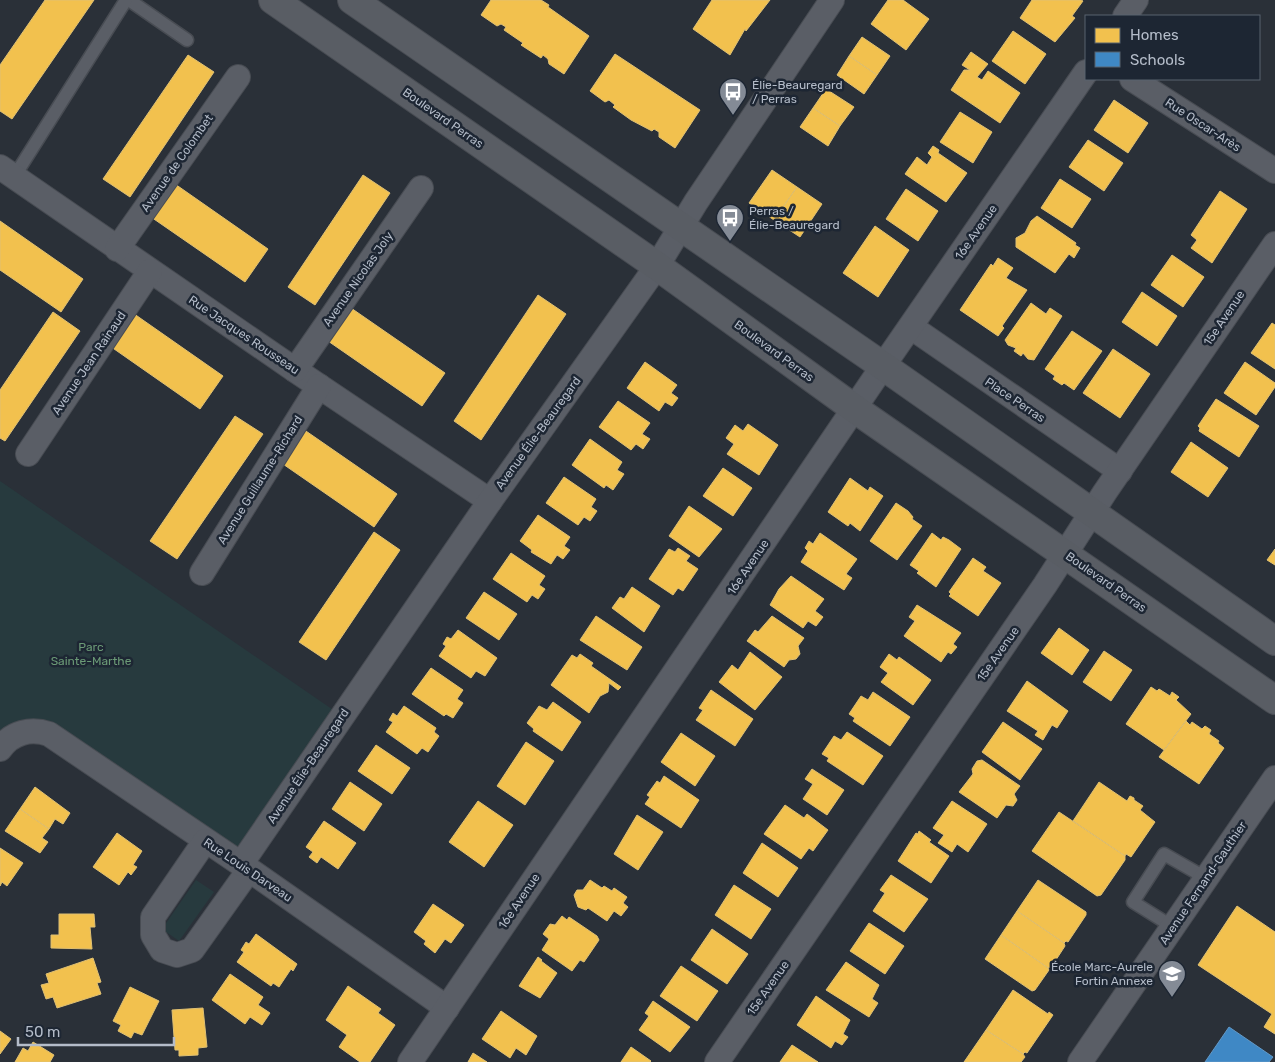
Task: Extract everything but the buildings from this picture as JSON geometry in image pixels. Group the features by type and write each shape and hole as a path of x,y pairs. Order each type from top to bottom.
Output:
{"main road":[{"name":"Boulevard Perras","path":"273,0 657,266 854,409 1275,700"},
{"path":"352,0 883,366 1275,641"}],"street":[{"name":"Avenue Élie-Beauregard","path":"206,841 153,917 153,935 162,950 177,954 192,950 245,867 490,501 657,266 680,226 832,0"},
{"path":"1125,15 1136,0"},
{"name":"16e Avenue","path":"410,1062 883,366 1085,73"},
{"name":"Avenue de Colombet","path":"117,249 238,76"},
{"name":"Rue Oscar-Arès","path":"1134,80 1275,171"},
{"name":"Rue Jacques Rousseau","path":"4,172 490,501"},
{"name":"Avenue Nicolas Joly","path":"295,370 421,188"},
{"name":"15e Avenue","path":"717,1062 1093,514 1120,471 1275,244"},
{"name":"Avenue Jean Rainaud","path":"28,454 150,271"},
{"name":"Place Perras","path":"911,327 1120,471"},
{"name":"Avenue Guillaume-Richard","path":"202,573 319,386"},
{"name":"Rue Louis Darveau","path":"0,749 4,743 24,731 36,730 49,734 245,867 446,1008"},
{"name":"Avenue Fernand-Gauthier","path":"1080,1062 1275,778"}],"lane":[{"path":"4,172 127,0 187,40"},
{"path":"1173,927 1133,902 1164,854 1206,878"}],"green space":[{"name":"Parc Sainte-Marthe","path":"0,481 342,716 241,864 49,734 0,749"},
{"path":"196,880 214,892 179,941 162,929"}],"place":[{"name":"Élie-Beauregard / Perras","path":"733,116"},
{"name":"Perras / Élie-Beauregard","path":"730,242"},
{"name":"École Marc-Aurele Fortin Annexe","path":"1172,998"}]}
